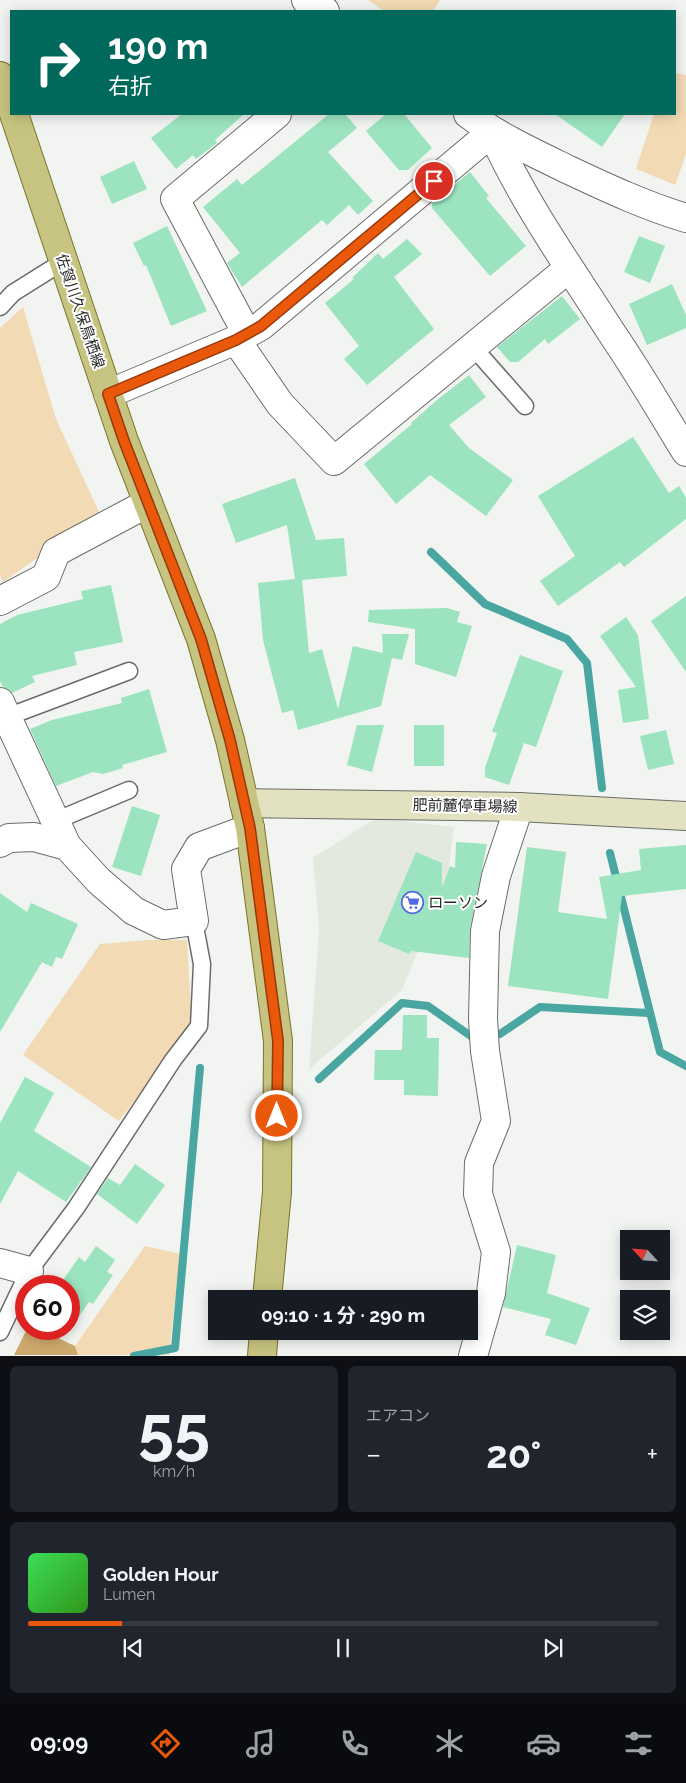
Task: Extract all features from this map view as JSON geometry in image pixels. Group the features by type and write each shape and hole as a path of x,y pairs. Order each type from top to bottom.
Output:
{"main road":[{"path":"0,76 10,102"},
{"name":"佐賀川久保鳥栖線","path":"14,115 108,394 201,639 230,740 247,816 278,1041 277,1192 268,1290"},
{"name":"肥前麓停車場線","path":"247,816 519,807 686,816"},
{"path":"262,1356 263,1340"}],"street":[{"path":"306,0 323,10"},
{"path":"276,115 175,199 242,337 280,404 334,461 569,268"},
{"path":"469,115 492,132 612,190 686,218"},
{"path":"108,394 242,337 261,326 492,132"},
{"path":"492,132 507,166 569,268 686,452"},
{"path":"0,601 46,577 56,552 148,502"},
{"path":"3,709 67,846 99,880 134,911 163,925 194,921 186,869 199,848 247,816"},
{"path":"473,1356 491,1293 496,1252 478,1194 479,1164 496,1121 484,1043 485,930 496,876 519,807"},
{"path":"0,843 9,838 34,837 67,846"},
{"path":"0,1263 28,1271"}],"lane":[{"path":"0,307 13,293 64,261"},
{"path":"473,347 525,406"},
{"path":"3,709 129,671"},
{"path":"55,821 129,790"},
{"path":"0,1332 28,1271 76,1208 172,1060 199,1026 202,964 194,921"}],"shaded area":[{"path":"368,0 440,0 434,10 383,10"},
{"path":"676,73 686,75 686,154 675,185 636,169 654,115 676,115"},
{"path":"23,307 56,419 100,514 3,582 0,575 0,328"},
{"path":"376,818 454,827 447,881 402,990 309,1069 319,930 313,858"},
{"path":"148,940 187,940 192,1026 119,1121 23,1055 100,944"},
{"path":"145,1246 180,1254 169,1355 78,1355 75,1346"},
{"path":"22,1340 62,1340 75,1346 78,1355 14,1355"}],"building":[{"path":"181,115 243,115 215,140 217,143 196,159 193,155 176,169 151,138"},
{"path":"328,115 346,115 357,128 328,152 373,201 358,215 349,205 327,225 322,220 242,287 227,263 240,253 203,207 237,179 242,185"},
{"path":"385,115 405,115 432,148 408,170 399,170 366,131"},
{"path":"556,115 624,115 602,147"},
{"path":"134,161 147,189 112,204 100,177"},
{"path":"470,172 489,196 486,198 526,246 490,276 432,208 432,203"},
{"path":"167,226 207,311 171,326 146,265 144,266 133,243"},
{"path":"639,236 665,246 650,283 624,272"},
{"path":"407,239 422,254 394,277 434,329 367,385 344,359 359,346 325,303 354,279 352,278 378,253 383,259"},
{"path":"672,284 686,315 686,328 647,345 629,304"},
{"path":"562,296 580,319 548,344 545,339 518,362 510,362 497,347"},
{"path":"469,375 486,397 449,425 469,448 513,480 486,516 430,475 396,504 364,464 412,424 437,400"},
{"path":"633,437 669,493 679,486 686,498 686,519 624,567 620,562 558,606 540,581 575,556 538,496"},
{"path":"295,478 316,540 344,538 347,576 302,580 309,653 322,649 338,709 353,646 383,653 382,634 409,634 402,660 392,658 381,706 298,730 293,710 282,713 263,640 258,583 295,579 287,525 236,543 222,504"},
{"path":"111,585 123,642 74,652 77,665 32,676 35,682 12,693 3,687 0,681 0,624 17,615 83,599 81,591"},
{"path":"686,596 686,672 651,621"},
{"path":"447,608 460,612 457,622 472,626 456,677 415,664 415,629 368,622 369,610"},
{"path":"626,617 638,635 649,719 623,723 618,690 636,687 600,636"},
{"path":"520,655 563,671 536,747 524,743 509,785 485,777 485,768 497,733 492,732"},
{"path":"149,689 167,752 122,765 123,768 103,774 93,772 56,786 30,729 52,720 122,703 121,698"},
{"path":"357,725 384,725 372,772 347,765"},
{"path":"414,725 444,725 444,766 414,766"},
{"path":"666,730 674,764 648,770 640,736"},
{"path":"132,806 160,815 141,876 112,867"},
{"path":"456,842 487,844 470,928 469,958 411,951 409,954 378,941 416,852 442,863 442,888 450,866 455,868"},
{"path":"686,845 686,889 622,896 608,999 508,986 527,847 566,852 558,912 607,919 599,877 641,870 639,849"},
{"path":"0,893 27,912 31,903 78,924 62,959 56,957 52,967 42,962 0,1032"},
{"path":"403,1015 427,1015 427,1038 439,1038 438,1096 404,1095 404,1080 374,1080 375,1050 402,1050"},
{"path":"25,1077 54,1093 34,1131 91,1167 66,1202 18,1171 0,1204 0,1123"},
{"path":"135,1164 165,1185 137,1224 97,1194 108,1178 120,1185"},
{"path":"517,1245 556,1255 547,1293 590,1308 576,1345 545,1335 551,1319 503,1307"},
{"path":"96,1246 115,1260 107,1272 113,1275 93,1304 89,1302 80,1315 80,1275 67,1275 79,1257 85,1262"}],"waterway":[{"path":"431,552 485,604 567,639 587,663 602,788"},
{"path":"610,853 660,1052 686,1066"},
{"path":"319,1079 402,1003 428,1006 475,1039"},
{"path":"500,1034 540,1007 649,1013"},
{"path":"134,1356 175,1348 200,1068"}],"place":[{"name":"ローソン","path":"412,903"}],"route":[{"path":"277,1116 278,1041 250,828 230,740 201,639 124,441 108,394 236,340 261,326 434,181"}]}
